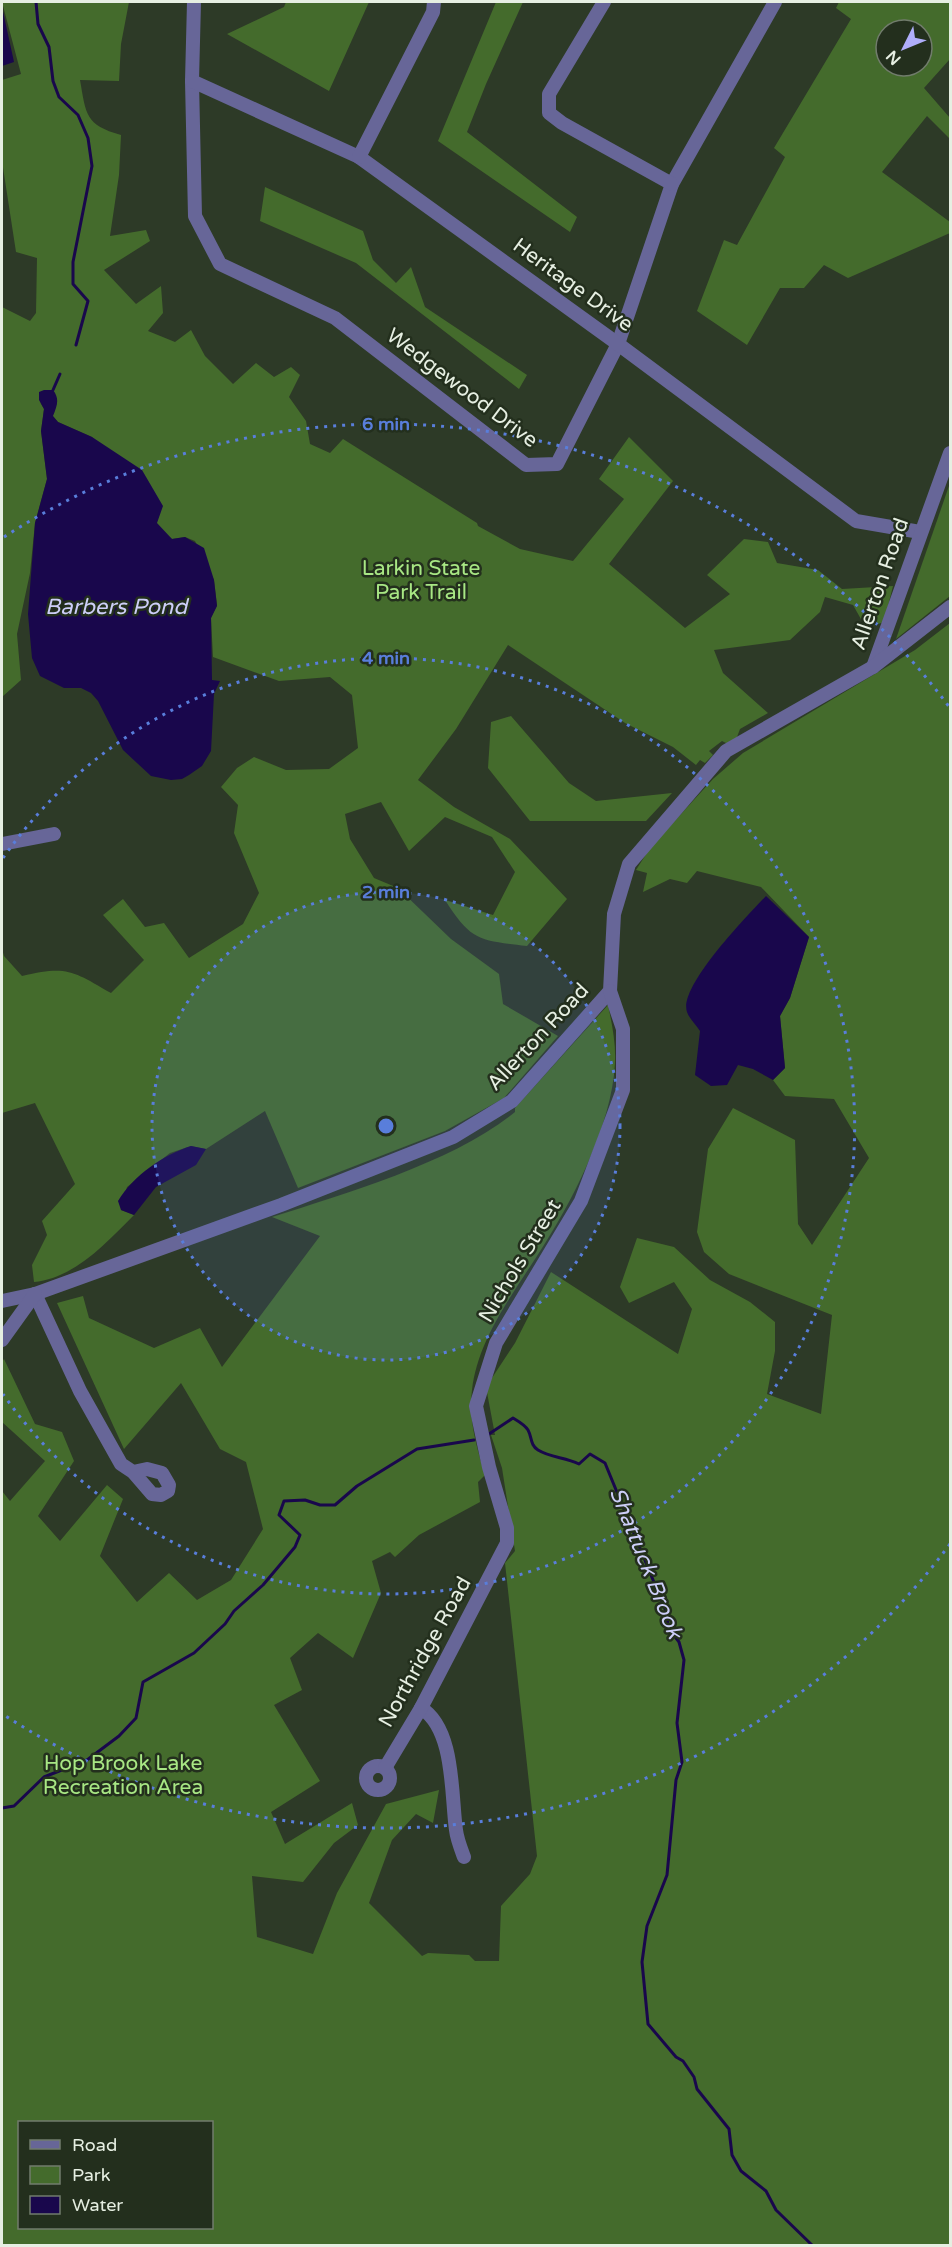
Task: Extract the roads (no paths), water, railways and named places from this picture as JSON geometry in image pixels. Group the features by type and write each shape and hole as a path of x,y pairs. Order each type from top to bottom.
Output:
{"street":[{"path":"192,81 194,2"},
{"path":"359,157 433,12 434,2"},
{"path":"604,2 549,94 549,113 562,123 672,184"},
{"name":"Wedgewood Drive","path":"192,81 195,216 220,264 336,318 526,465 557,464 618,344 672,184 775,2"},
{"name":"Heritage Drive","path":"192,81 359,157 618,344 856,521 920,532"},
{"name":"Allerton Road","path":"2,1301 35,1294 281,1205 453,1137 512,1101 610,991 614,914 629,864 726,752 873,667 920,532 951,453"},
{"path":"873,667 951,607"},
{"path":"2,843 54,834"},
{"name":"Nichols Street","path":"502,1556 507,1543 507,1528 489,1467 476,1406 496,1343 581,1201 623,1090 623,1029 610,991"},
{"path":"2,1340 35,1294 80,1391 121,1464 133,1472"},
{"name":"Northridge Road","path":"385,1768 421,1708 502,1556"},
{"path":"421,1708 434,1719 444,1739 456,1833 464,1857"}],"water":[{"path":"2,7 14,62 2,66"},
{"name":"Barbers Pond","path":"53,390 57,396 53,416 58,422 92,437 142,470 163,506 157,523 172,539 185,537 204,548 214,580 217,606 211,618 212,680 220,681 214,694 211,751 202,766 182,779 171,780 151,776 123,750 98,701 91,693 81,688 64,688 40,676 32,658 28,614 35,523 47,479 41,431 44,409 39,400 39,392"},
{"path":"766,896 809,937 790,998 780,1016 785,1068 773,1080 753,1069 738,1065 727,1085 711,1086 695,1075 700,1031 687,1012 687,1001 703,969"},
{"path":"191,1146 206,1149 196,1165 156,1187 134,1215 121,1210 118,1201 132,1183 150,1167"}],"waterway":[{"path":"36,2 38,24 49,47 53,81 59,97 78,115 88,138 92,166 73,262 73,284 88,301 76,345"},
{"path":"53,390 60,374"},
{"name":"Shattuck Brook","path":"489,1434 513,1418 527,1428 534,1446 543,1453 579,1464 590,1454 605,1463 667,1614 668,1627 679,1642 684,1660 677,1723 682,1762 676,1780 667,1875 647,1926 642,1962 648,2024 676,2057 683,2061 694,2077 697,2089 729,2129 732,2155 741,2171 766,2191 776,2210 813,2246"},
{"name":"Shattuck Brook","path":"2,1808 14,1806 44,1777 87,1760 119,1736 136,1718 143,1682 194,1653 225,1624 234,1611 263,1585 295,1547 300,1535 279,1515 284,1501 305,1500 320,1505 335,1505 357,1486 417,1449 474,1440"}],"park label":[{"name":"Larkin State Park Trail","path":"421,580"},
{"name":"Hop Brook Lake Recreation Area","path":"123,1775"}]}
